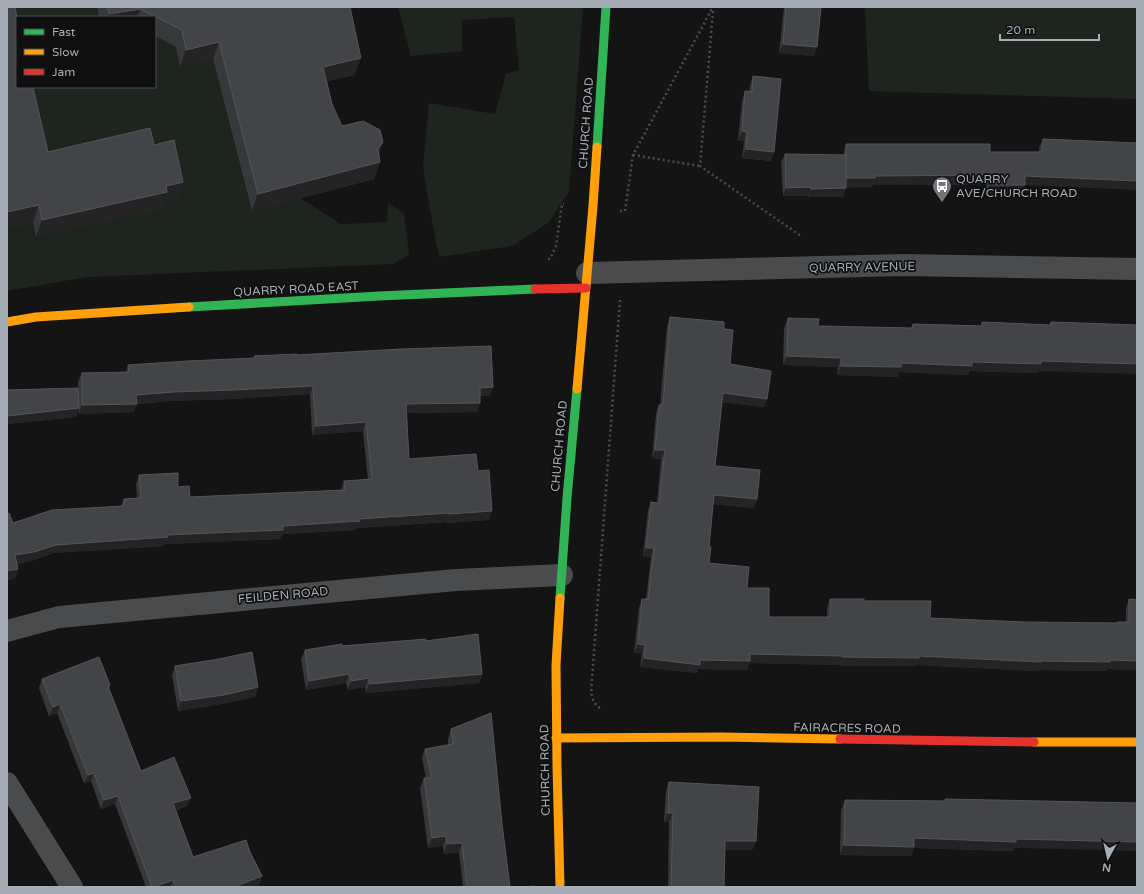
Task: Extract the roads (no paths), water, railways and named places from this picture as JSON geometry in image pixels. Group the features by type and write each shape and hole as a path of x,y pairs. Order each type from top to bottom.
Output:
{"street":[{"name":"CHURCH ROAD","path":"560,887 556,738 556,665 567,498 593,206 606,7"},
{"name":"QUARRY AVENUE","path":"587,281 902,265 1137,269"},
{"name":"QUARRY ROAD EAST","path":"7,322 36,317 271,302 513,289 587,281"},
{"name":"FEILDEN ROAD","path":"7,631 59,616 456,580 562,574"},
{"name":"FAIRACRES ROAD","path":"556,738 722,737 986,742 1137,742"},
{"path":"7,783 72,887"}],"place":[{"name":"QUARRY AVE/CHURCH ROAD","path":"942,203"}]}
